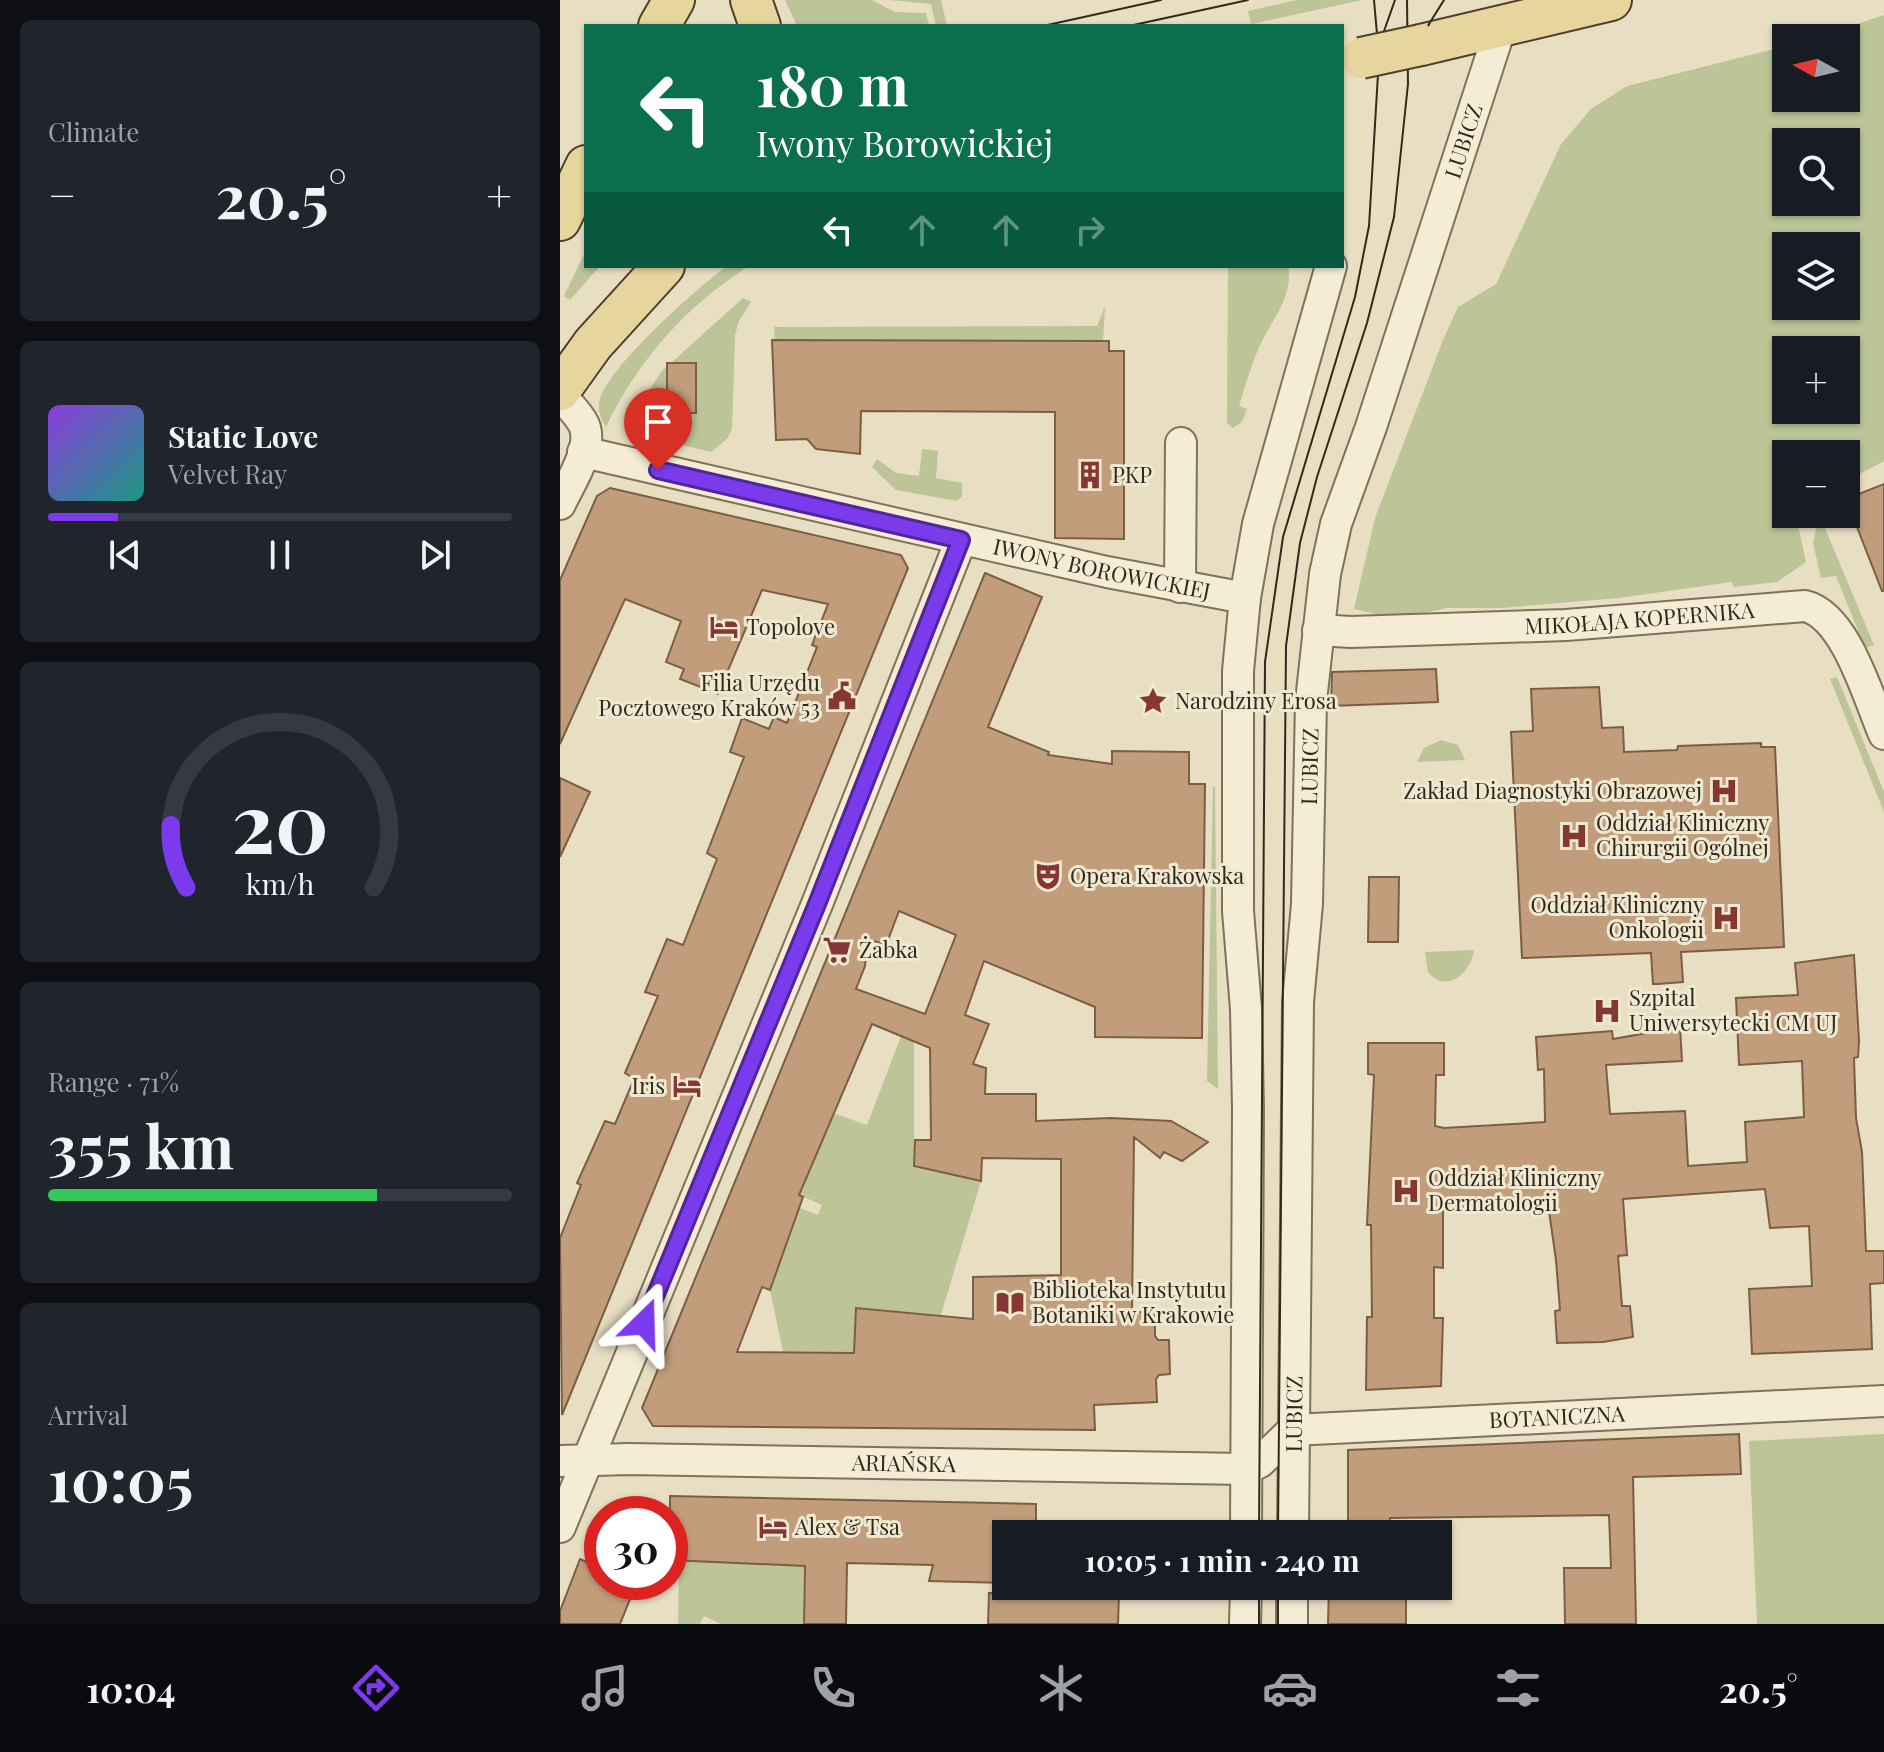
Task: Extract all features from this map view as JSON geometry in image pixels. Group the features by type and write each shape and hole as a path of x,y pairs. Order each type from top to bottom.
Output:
{"main road":[{"path":"660,24 674,0"},
{"path":"751,0 759,24"},
{"path":"1352,60 1421,45 1505,13 1611,0"},
{"path":"560,220 584,170"},
{"path":"560,392 593,344 662,268"}],"street":[{"name":"LUBICZ","path":"1293,1520 1298,1002 1307,904 1311,701 1318,630 1336,524 1371,427 1505,13"},
{"name":"LUBICZ","path":"1246,1520 1248,1109 1246,1009 1238,911 1237,709 1245,598 1258,524 1330,268"},
{"path":"560,392 584,424 583,452 560,504"},
{"path":"1180,587 1181,443"},
{"name":"IWONY BOROWICKIEJ","path":"583,452 961,540 1245,598"},
{"path":"560,1527 574,1460 817,904 961,540"},
{"name":"MIKOŁAJA KOPERNIKA","path":"1318,630 1566,625 1805,606 1820,610 1834,624 1884,734"},
{"name":"BOTANICZNA","path":"1293,1430 1884,1401"},
{"path":"1246,1469 1293,1430"},
{"name":"ARIAŃSKA","path":"574,1460 1246,1469"},
{"path":"1245,1624 1246,1600"},
{"path":"1292,1600 1292,1624"}],"green space":[{"path":"785,0 872,0 895,12 926,13 929,24 796,24"},
{"path":"889,0 941,0 947,24 936,24 931,4"},
{"path":"1297,0 1362,0 1251,24 1248,11"},
{"path":"1884,15 1884,461 1860,474 1860,440 1772,440 1772,528 1799,528 1806,562 1777,582 1733,587 1732,582 1619,598 1501,608 1447,608 1420,614 1376,614 1354,609 1375,518 1458,307 1496,284 1561,144 1591,109 1627,86 1772,50 1772,112 1860,112 1860,24 1857,24"},
{"path":"584,254 584,268 598,268 570,300 564,296"},
{"path":"725,268 746,268 705,299 666,336 633,379 606,427 599,409 605,388 634,351"},
{"path":"1228,268 1288,268 1285,298 1259,347 1239,406 1247,409 1242,422 1233,428 1227,423"},
{"path":"743,298 751,302 738,323 735,336 732,429 727,439 711,452 629,432 628,423 661,372"},
{"path":"1105,306 1103,342 775,341 774,327 1097,326"},
{"path":"922,449 938,451 936,478 962,483 962,496 957,501 896,490 872,467 877,459 896,473 919,476"},
{"path":"1816,528 1825,528 1874,645 1865,648 1836,576 1821,578 1813,543"},
{"path":"1837,677 1884,792 1884,812 1830,679"},
{"path":"1441,740 1458,745 1465,760 1417,762 1424,748"},
{"path":"1215,787 1218,1089 1207,1081"},
{"path":"1474,950 1468,966 1457,978 1442,982 1428,972 1425,952"},
{"path":"901,1036 914,1041 914,1165 981,1181 941,1315 857,1308 854,1353 783,1352 770,1290 797,1207 818,1215 822,1205 799,1195 833,1113 867,1125"},
{"path":"1884,1434 1884,1624 1757,1624 1749,1441"},
{"path":"688,1560 804,1563 803,1624 721,1624 704,1616 700,1624 678,1624 678,1600 688,1600"}],"building":[{"name":"PKP","path":"772,340 1109,341 1109,351 1124,351 1124,539 1055,538 1055,412 861,411 860,454 816,449 807,439 776,440"},
{"path":"667,363 696,363 696,413 667,413"},
{"path":"1884,484 1884,591 1857,528 1860,528 1860,493"},
{"path":"610,488 901,555 908,568 562,1415 560,1238 581,1185 577,1183 605,1121 615,1124 634,1079 625,1073 658,996 645,992 667,939 683,945 717,859 707,853 744,757 730,752 742,718 769,729 774,717 787,723 817,647 812,645 828,604 762,590 718,694 680,679 684,669 666,662 681,621 625,599 560,744 560,580 597,496"},
{"path":"985,573 1042,597 988,727 1049,752 1048,755 1112,764 1112,751 1189,752 1189,784 1205,784 1202,1038 1095,1037 1095,1007 984,961 965,1015 989,1024 973,1064 986,1068 985,1094 1036,1094 1036,1121 1111,1118 1171,1121 1208,1142 1182,1161 1164,1152 1160,1158 1134,1137 1132,1312 1155,1312 1155,1336 1158,1340 1169,1340 1170,1374 1159,1375 1156,1379 1157,1402 1094,1405 1095,1430 653,1426 642,1408","holes":["899,911 956,935 925,1014 856,989 865,966 868,939 886,945","872,1024 930,1048 931,1140 915,1140 914,1166 981,1181 982,1158 1061,1159 1061,1275 973,1277 973,1319 856,1308 854,1353 737,1352 762,1287 770,1290 803,1197 799,1195"]},
{"path":"1436,669 1438,702 1331,706 1332,672"},
{"path":"1599,687 1602,728 1623,727 1624,752 1677,750 1678,746 1761,743 1761,747 1775,747 1784,947 1681,952 1683,982 1658,984 1653,984 1651,953 1522,958 1511,732 1533,731 1531,689"},
{"path":"560,778 590,792 560,857"},
{"path":"1369,877 1399,877 1398,942 1368,942"},
{"path":"1854,955 1859,1041 1858,1057 1854,1058 1856,1118 1862,1152 1866,1251 1884,1251 1884,1283 1870,1284 1872,1349 1752,1354 1749,1289 1812,1286 1809,1226 1770,1228 1765,1189 1623,1199 1627,1255 1618,1256 1622,1306 1630,1306 1633,1337 1603,1342 1557,1343 1555,1311 1560,1310 1548,1204 1443,1211 1443,1268 1434,1267 1434,1318 1443,1318 1441,1386 1366,1390 1367,1317 1372,1317 1371,1225 1367,1225 1374,1075 1368,1074 1368,1043 1444,1043 1444,1075 1436,1075 1435,1126 1444,1128 1545,1122 1544,1069 1538,1070 1536,1037 1612,1031 1613,1039 1680,1027 1682,1061 1606,1065 1610,1114 1685,1111 1688,1166 1747,1162 1745,1122 1804,1117 1802,1061 1739,1065 1736,998 1798,995 1795,963"},
{"path":"1739,1434 1741,1474 1633,1477 1636,1624 1565,1624 1564,1568 1611,1568 1609,1515 1348,1520 1348,1450"},
{"path":"688,1496 1036,1504 1036,1520 992,1520 992,1583 929,1581 933,1565 847,1563 846,1624 804,1624 805,1566 688,1561"},
{"path":"580,1559 584,1561 584,1600 630,1600 620,1624 560,1624 560,1611"},
{"path":"989,1593 992,1593 992,1600 1119,1600 1118,1624 988,1624"},
{"path":"1329,1600 1406,1600 1406,1624 1328,1624"}],"tram line":[{"path":"1052,24 1161,0"},
{"path":"1138,24 1248,0"},
{"path":"1259,1520 1265,662 1283,537 1355,297 1369,226 1379,57 1374,0"},
{"path":"1383,34 1395,0"},
{"path":"1278,1520 1286,646 1300,543 1317,477 1367,323 1394,217 1408,84 1407,0"},
{"path":"1414,61 1429,24 1444,0"},
{"path":"1259,1600 1259,1624"},
{"path":"1278,1600 1278,1624"}],"place":[{"name":"PKP","path":"1090,475"},
{"name":"Topolove","path":"724,627"},
{"name":"Filia Urzędu Pocztowego Kraków 53","path":"842,696"},
{"name":"Narodziny Erosa","path":"1153,701"},
{"name":"Zakład Diagnostyki Obrazowej","path":"1724,791"},
{"name":"Oddział Kliniczny Chirurgii Ogólnej","path":"1574,836"},
{"name":"Opera Krakowska","path":"1048,876"},
{"name":"Oddział Kliniczny Onkologii","path":"1726,918"},
{"name":"Żabka","path":"837,950"},
{"name":"Szpital Uniwersytecki CM UJ","path":"1607,1011"},
{"name":"Iris","path":"687,1086"},
{"name":"Oddział Kliniczny Dermatologii","path":"1406,1191"},
{"name":"Biblioteka Instytutu Botaniki w Krakowie","path":"1010,1303"},
{"name":"Alex & Tsa","path":"773,1527"}],"route":[{"path":"644,1323 817,904 961,540 658,470"}]}
